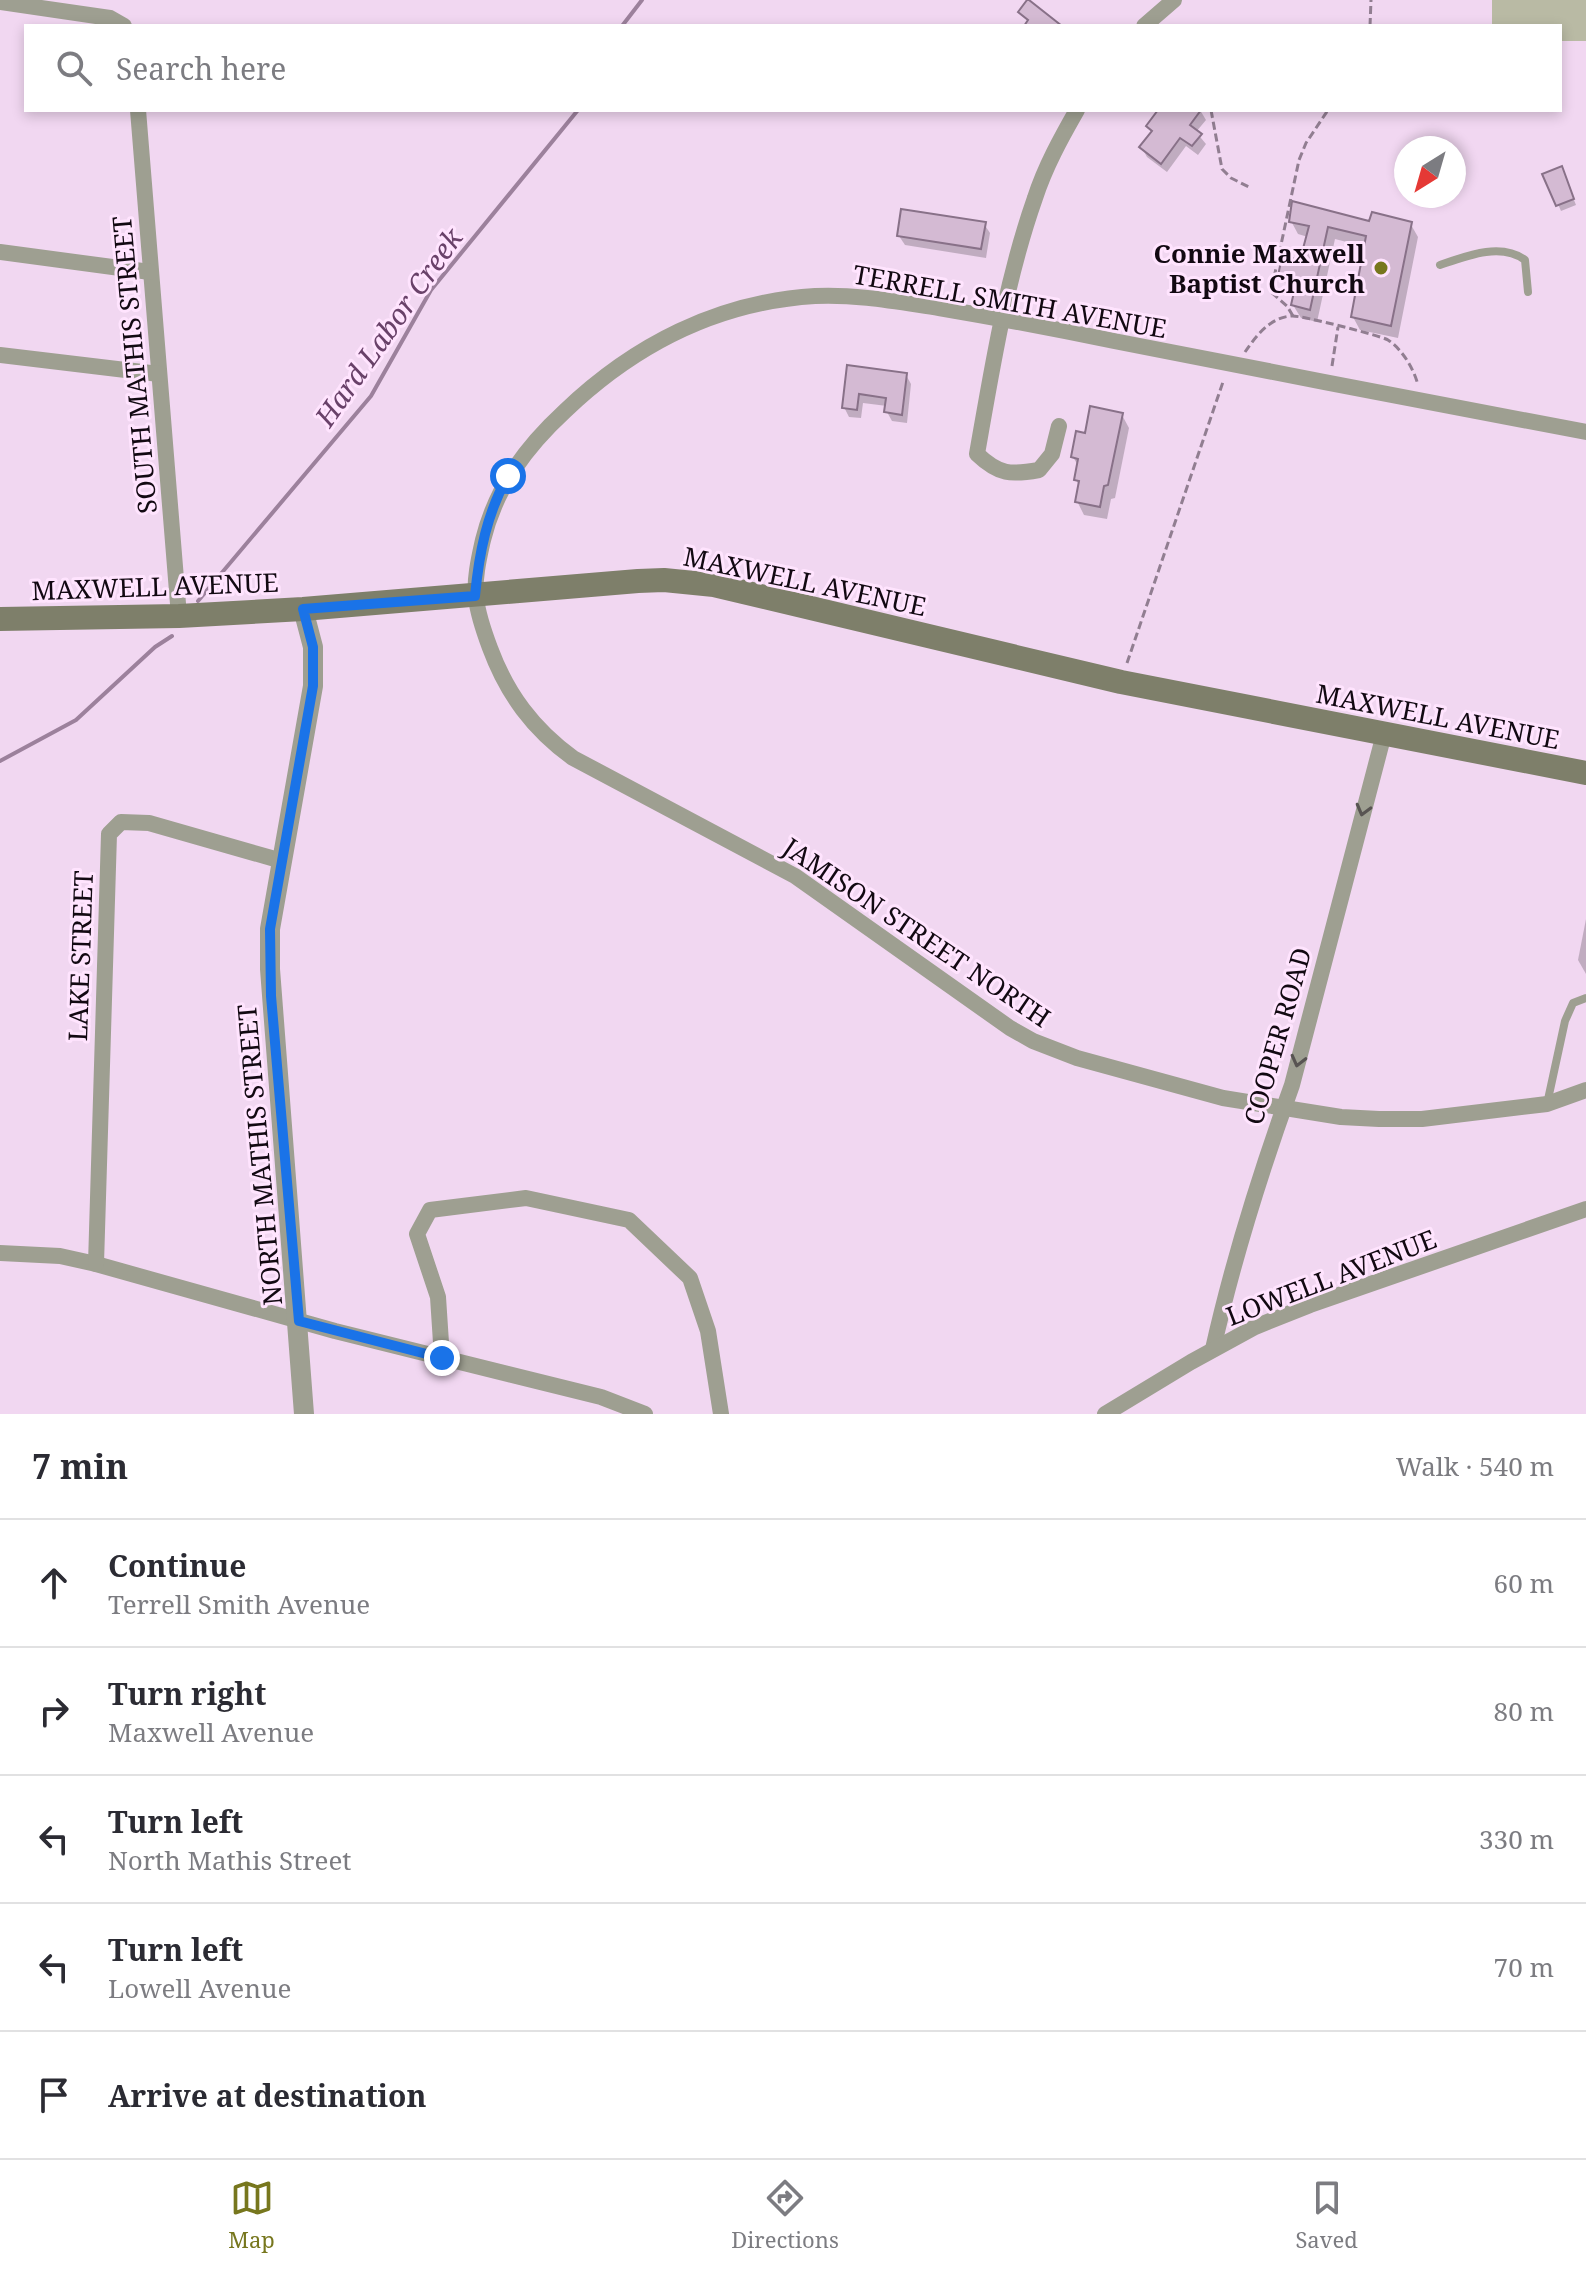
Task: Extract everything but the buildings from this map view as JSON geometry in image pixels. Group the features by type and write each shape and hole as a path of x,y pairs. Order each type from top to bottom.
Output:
{"main road":[{"name":"MAXWELL AVENUE","path":"0,619 179,616 303,609 638,581 714,585 1121,682 1586,773"}],"street":[{"path":"1146,24 1174,0"},
{"path":"0,2 110,18 120,24"},
{"name":"SOUTH MATHIS STREET","path":"138,112 179,616"},
{"path":"1059,426 1052,454 1039,470 1014,475 991,468 977,454 1018,252 1035,195 1076,112"},
{"path":"0,252 150,272"},
{"name":"TERRELL SMITH AVENUE","path":"475,596 478,562 501,489 517,463 550,424 621,363 661,339 735,309 771,301 813,296 876,298 1003,319 1586,432"},
{"path":"0,355 159,374"},
{"name":"JAMISON STREET NORTH","path":"475,596 491,652 511,695 540,731 573,758 795,876 990,1016 1033,1041 1077,1058 1176,1087 1353,1118 1422,1119 1547,1104 1586,1090"},
{"name":"NORTH MATHIS STREET","path":"303,609 313,647 313,686 270,929 271,996 304,1414"},
{"name":"COOPER ROAD","path":"1213,1349 1292,1085 1384,734"},
{"name":"LAKE STREET","path":"96,1264 109,834 121,822 149,823 282,861"},
{"path":"442,1358 438,1297 417,1234 423,1222 430,1210 526,1198 629,1220 690,1278 708,1331 721,1414"},
{"name":"LOWELL AVENUE","path":"1105,1414 1255,1327 1586,1209"},
{"path":"0,1253 60,1256 96,1264 299,1321 601,1397 645,1414"}],"lane":[{"path":"1440,265 1501,251 1515,253 1525,260 1528,292"},
{"path":"1547,1104 1565,1021 1573,1003 1586,998"}],"path":[{"path":"1370,24 1371,0"},
{"path":"1211,112 1222,169 1231,178 1249,187"},
{"path":"1293,316 1271,292 1299,160 1306,143 1327,112"},
{"path":"1121,682 1232,364 1258,334 1272,323 1293,316 1387,339 1405,357 1415,376 1421,401"},
{"path":"1329,383 1338,327"}],"green space":[{"path":"1492,0 1586,0 1586,41 1562,41 1562,24 1492,24"}],"waterway":[{"name":"Hard Labor Creek","path":"624,24 642,0"},
{"name":"Hard Labor Creek","path":"198,601 371,396 431,290 576,112"},
{"name":"Hard Labor Creek","path":"0,761 76,720 155,647 172,636"}],"place":[{"name":"Connie Maxwell Baptist Church","path":"1381,268"}],"route":[{"path":"442,1358 299,1321 271,996 270,929 313,686 313,647 303,609 475,596 484,535 508,476"}]}
